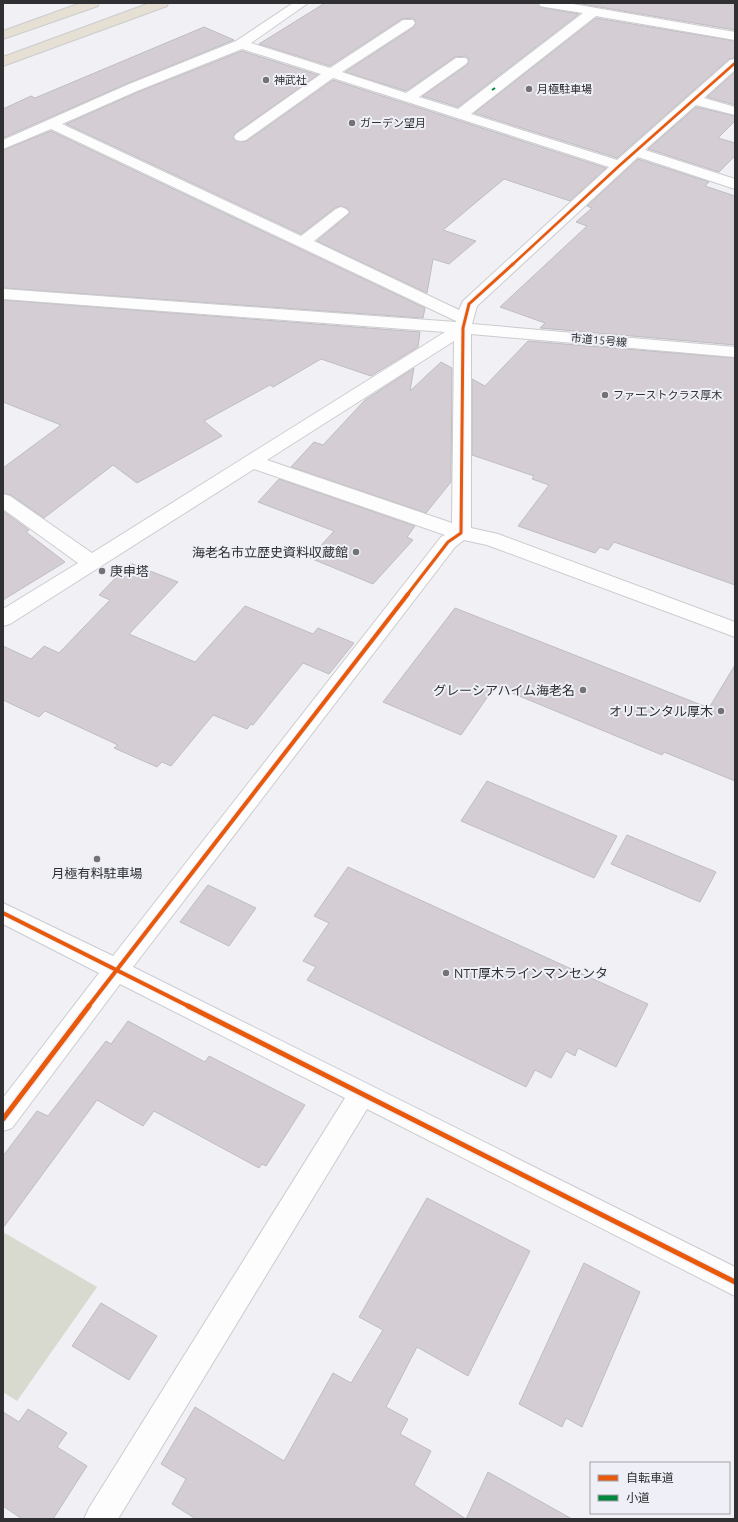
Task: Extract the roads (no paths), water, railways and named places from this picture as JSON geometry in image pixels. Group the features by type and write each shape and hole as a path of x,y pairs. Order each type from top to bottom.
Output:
{"highway":[{"path":"3,35 93,3"},
{"path":"3,62 162,3"}],"street":[{"path":"3,145 132,88 241,44 302,3"},
{"path":"545,3 735,36"},
{"path":"460,115 593,12"},
{"path":"241,137 332,73 408,23"},
{"path":"241,44 619,166"},
{"path":"408,98 461,61"},
{"path":"461,533 465,323 469,304 619,166 735,64"},
{"path":"695,100 735,111"},
{"path":"51,124 302,242 465,323"},
{"path":"636,152 735,184"},
{"path":"302,242 341,212"},
{"name":"市道15号線","path":"3,294 465,323 735,352"},
{"path":"3,619 253,462 465,323"},
{"path":"253,462 461,533 492,539 735,630"},
{"path":"3,500 92,563"},
{"path":"3,1119 448,542 461,533"},
{"path":"3,913 361,1095 735,1282"},
{"path":"100,1519 361,1095"}],"place":[{"name":"神武社","path":"266,80"},
{"name":"月極駐車場","path":"529,89"},
{"name":"ガーデン望月","path":"352,123"},
{"name":"ファーストクラス厚木","path":"605,395"},
{"name":"海老名市立歴史資料収蔵館","path":"356,552"},
{"name":"庚申塔","path":"102,571"},
{"name":"グレーシアハイム海老名","path":"583,690"},
{"name":"オリエンタル厚木","path":"721,711"},
{"name":"月極有料駐車場","path":"97,859"},
{"name":"NTT厚木ラインマンセンタ","path":"446,973"}]}
